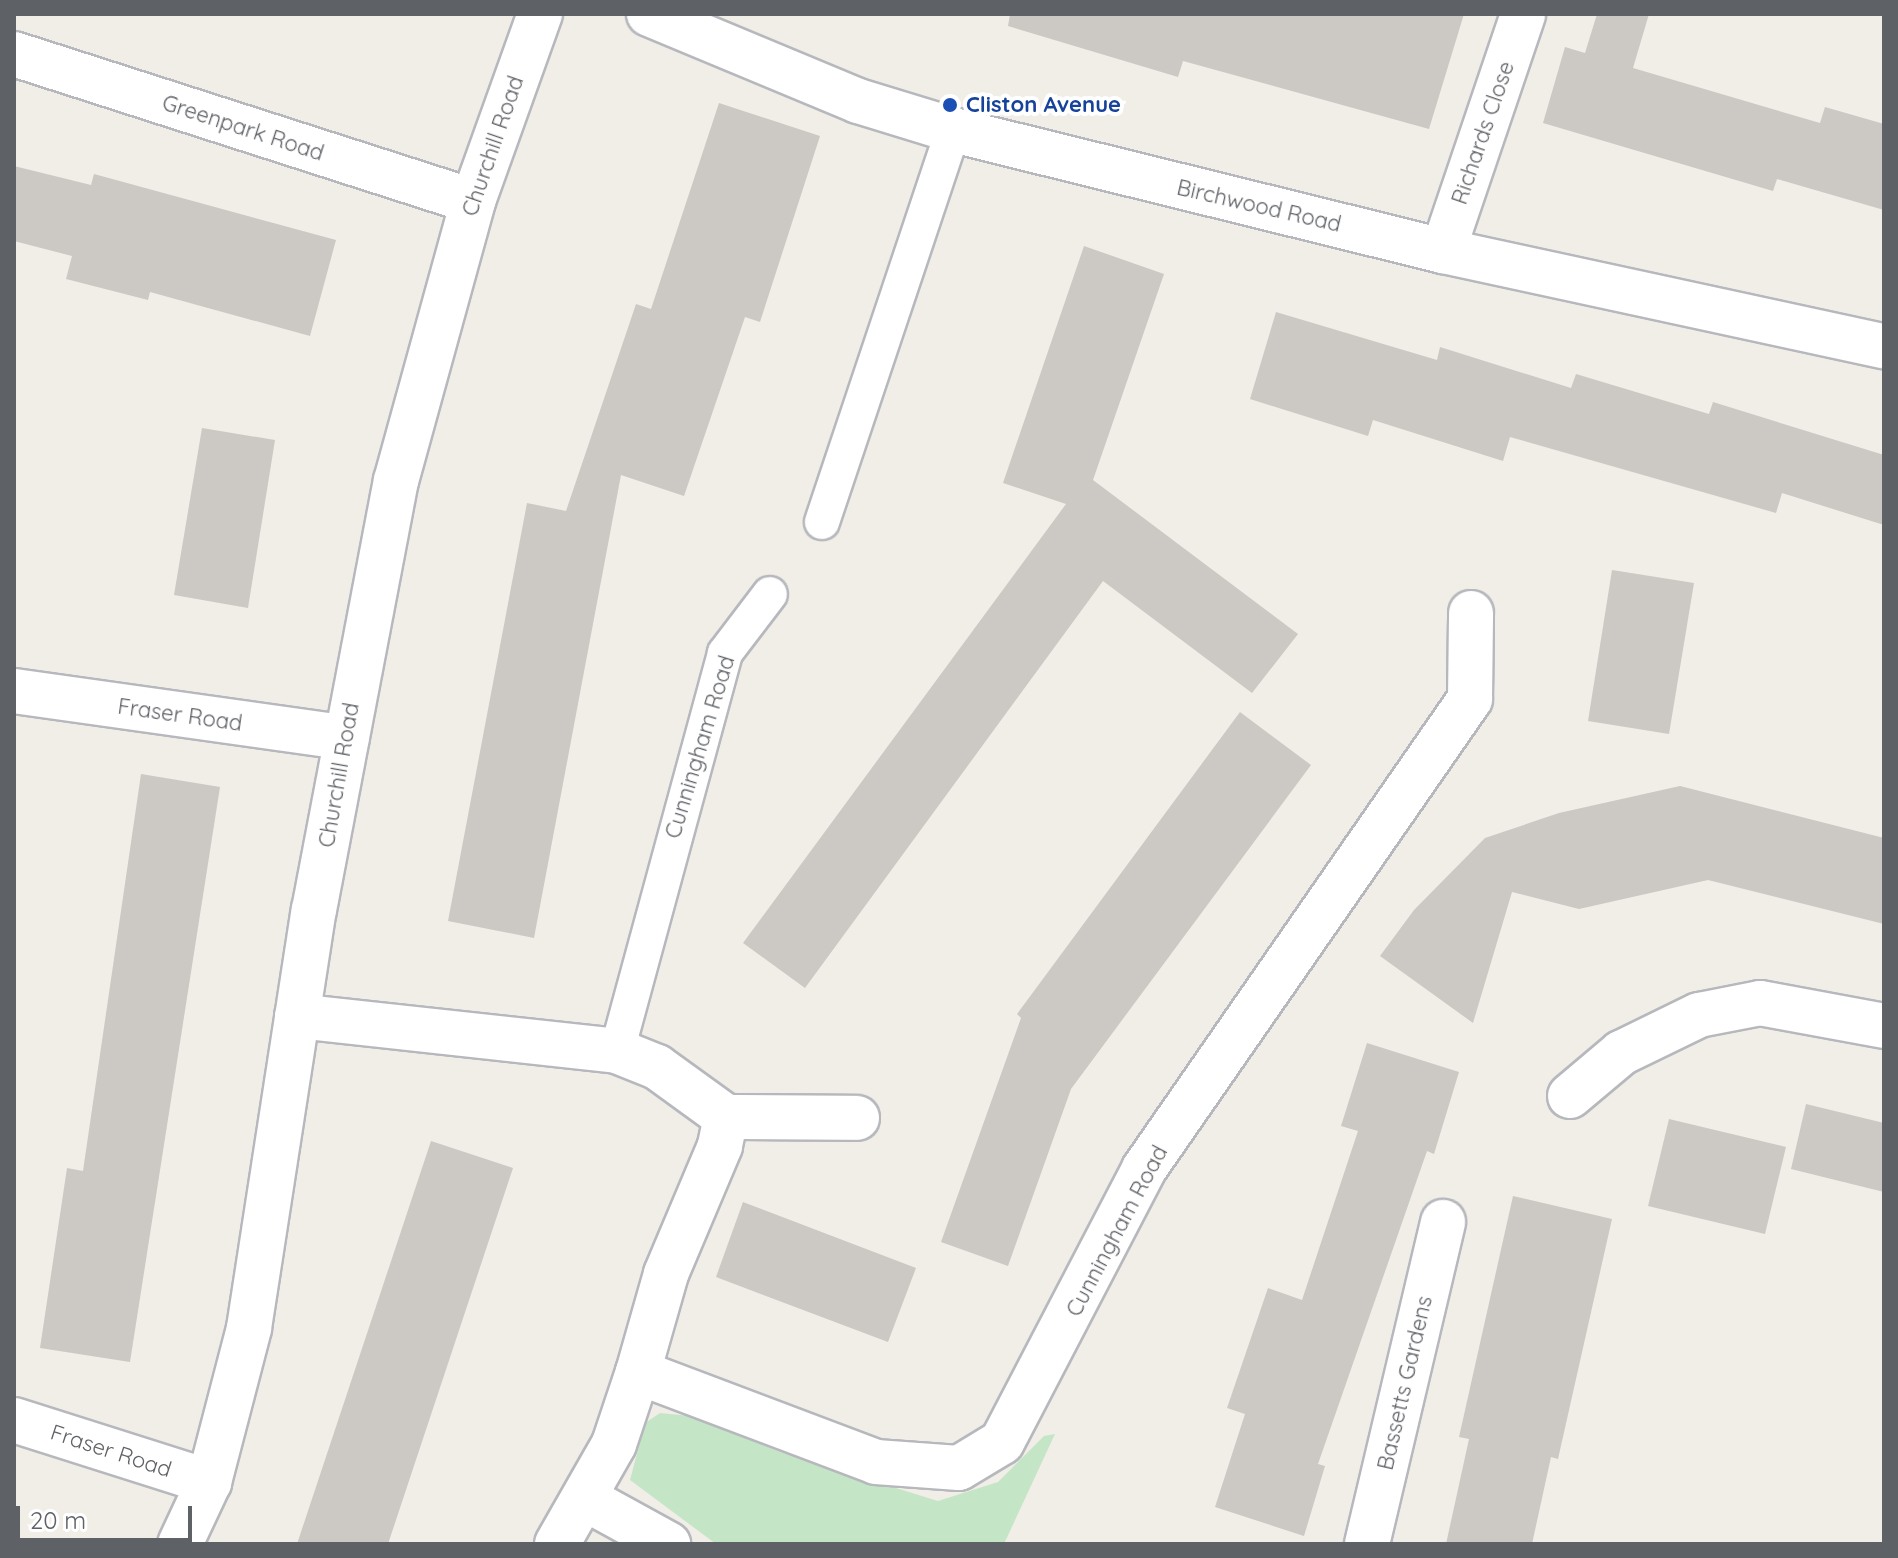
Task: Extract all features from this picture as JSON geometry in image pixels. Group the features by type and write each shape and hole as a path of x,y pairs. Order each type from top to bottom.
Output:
{"street":[{"name":"Churchill Road","path":"180,1544 209,1482 249,1328 297,1016 396,481 473,201 540,14"},
{"name":"Birchwood Road","path":"649,14 858,101 953,130 1443,251 1884,346"},
{"name":"Richards Close","path":"1443,251 1523,14"},
{"name":"Greenpark Road","path":"14,54 473,201"},
{"name":"Cunningham Road","path":"638,1372 876,1462 959,1468 1002,1442 1144,1169 1470,699 1471,613"},
{"name":"Fraser Road","path":"14,691 347,738"},
{"path":"1570,1096 1621,1053 1699,1015 1760,1003 1884,1026"},
{"path":"297,1016 617,1051 657,1067 726,1117 857,1118"},
{"path":"557,1544 586,1499 614,1444 666,1274 720,1146 726,1117"},
{"name":"Bassetts Gardens","path":"1367,1544 1443,1222"},
{"name":"Fraser Road","path":"14,1420 209,1482"},
{"path":"586,1499 668,1544"}],"lane":[{"path":"822,522 953,130"},
{"name":"Cunningham Road","path":"617,1051 725,653 770,594"}],"green space":[{"path":"660,1413 690,1416 780,1452 938,1501 998,1482 1044,1436 1055,1434 1004,1544 716,1544 630,1480 645,1423"}],"building":[{"path":"1010,14 1464,14 1429,129 1183,61 1178,77 1008,26"},
{"path":"1597,14 1649,14 1633,68 1820,123 1825,107 1884,124 1884,210 1777,179 1773,191 1543,123 1565,47 1585,53"},
{"path":"719,103 820,136 760,322 745,317 684,496 621,475 534,938 448,921 527,503 566,511 636,304 651,309"},
{"path":"14,166 91,185 94,174 336,240 310,336 150,292 148,300 66,279 72,256 14,241"},
{"path":"1084,246 1164,274 1093,480 1298,634 1252,693 1103,581 805,988 743,943 1066,504 1003,483"},
{"path":"1276,312 1437,360 1440,347 1571,388 1576,374 1709,414 1713,402 1884,455 1884,525 1782,493 1776,513 1510,437 1503,461 1373,420 1368,436 1250,399"},
{"path":"202,428 275,440 248,608 174,595"},
{"path":"1612,570 1694,583 1669,734 1588,721"},
{"path":"1240,712 1311,765 1071,1089 1008,1266 941,1242 1021,1018 1017,1014"},
{"path":"141,774 220,787 130,1362 40,1348 67,1168 83,1171"},
{"path":"1680,786 1884,838 1884,924 1708,880 1579,909 1512,892 1473,1023 1380,956 1414,910 1485,838 1559,813"},
{"path":"1367,1043 1459,1072 1434,1154 1427,1151 1318,1464 1325,1466 1304,1536 1215,1507 1245,1414 1227,1408 1268,1288 1302,1300 1358,1131 1341,1126"},
{"path":"1806,1104 1884,1123 1884,1192 1791,1169"},
{"path":"1669,1119 1786,1147 1765,1234 1648,1206"},
{"path":"431,1141 513,1168 388,1544 297,1544"},
{"path":"1513,1196 1612,1219 1558,1459 1551,1457 1532,1544 1446,1544 1469,1439 1459,1437"},
{"path":"743,1202 916,1268 888,1342 716,1277"}],"place":[{"name":"Cliston Avenue","path":"950,105"}]}
